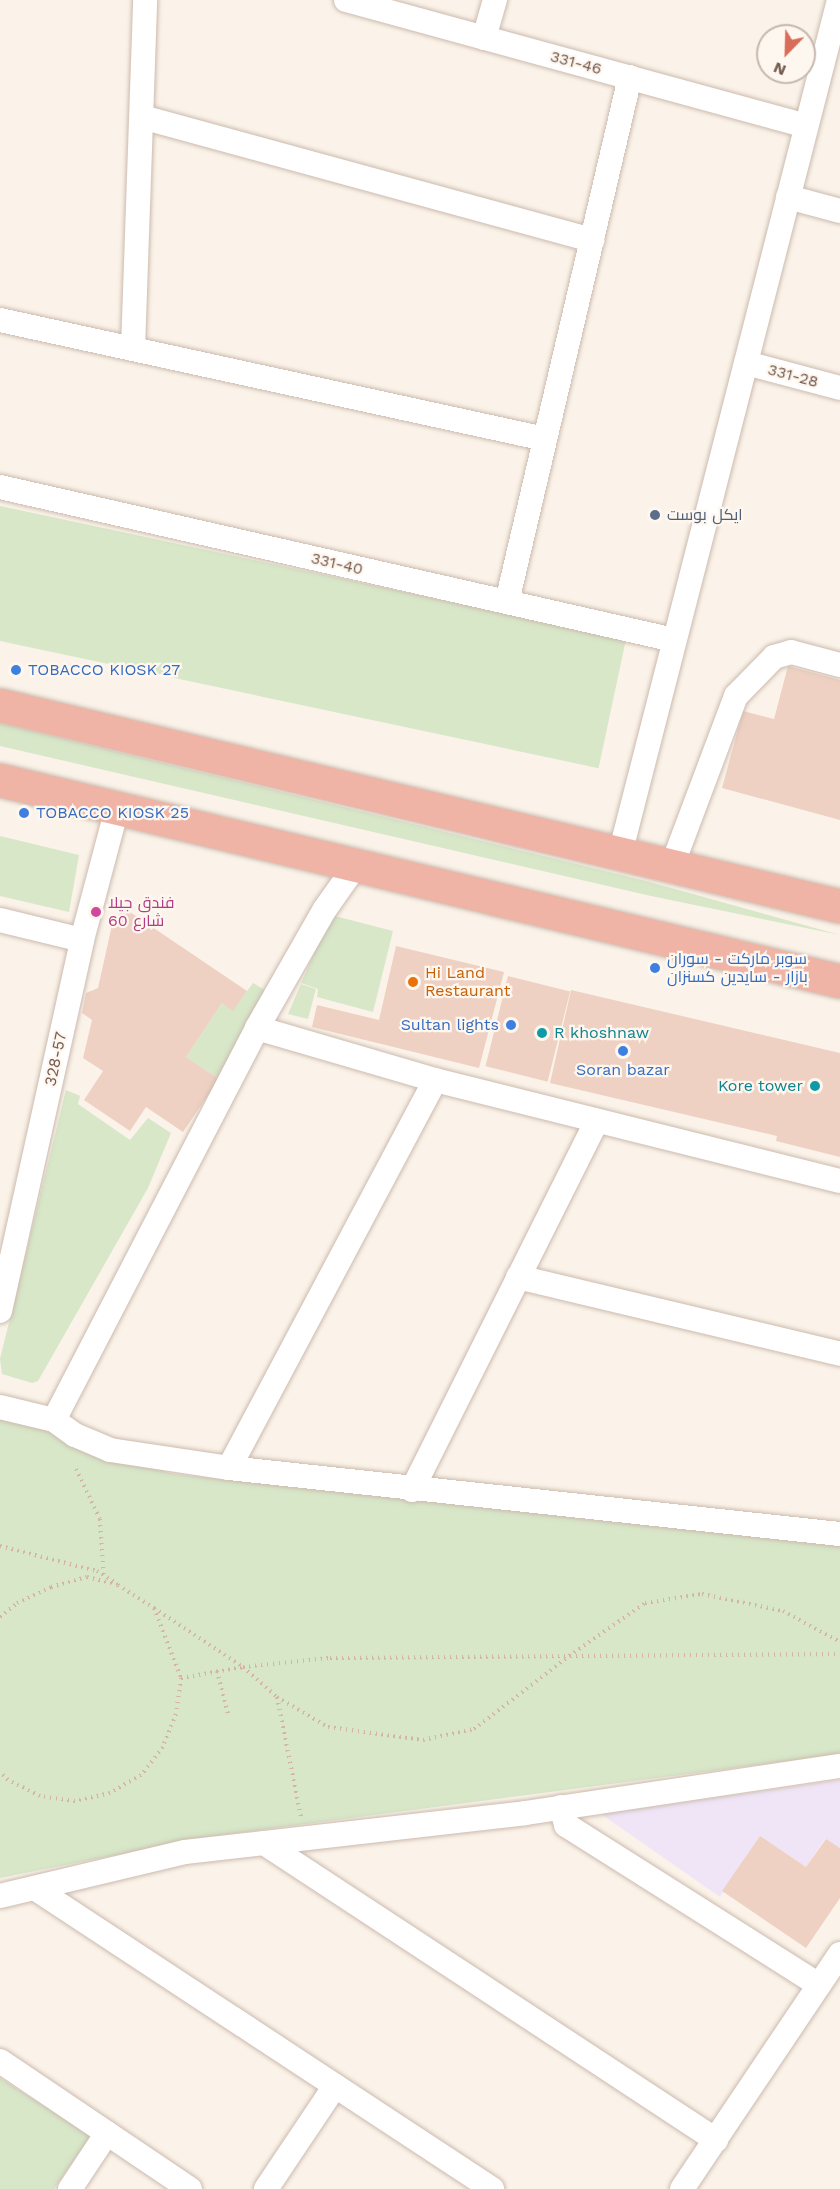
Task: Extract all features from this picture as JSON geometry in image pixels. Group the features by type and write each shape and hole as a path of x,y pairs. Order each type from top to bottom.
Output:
{"highway":[{"path":"0,705 840,906"},
{"path":"0,780 840,981"}],"street":[{"path":"133,349 145,0"},
{"name":"331-46","path":"346,0 806,126"},
{"path":"484,38 495,0"},
{"path":"620,854 806,126 834,45 839,0"},
{"path":"507,602 630,77"},
{"path":"142,117 592,240"},
{"path":"788,197 840,212"},
{"path":"0,320 545,439"},
{"name":"331-28","path":"746,363 840,388"},
{"name":"331-40","path":"0,487 674,640"},
{"path":"672,866 736,696 774,657 791,652 840,664"},
{"name":"328-57","path":"0,1311 82,940 117,808"},
{"path":"54,1420 256,1028 325,909 356,865"},
{"path":"0,920 82,940"},
{"path":"256,1028 435,1080 840,1181"},
{"path":"229,1468 435,1080"},
{"path":"412,1490 597,1121"},
{"path":"518,1277 840,1354"},
{"path":"0,1407 54,1420 75,1435 110,1450 229,1468 412,1490 840,1534"},
{"path":"0,1896 185,1852 305,1836 525,1813 840,1766"},
{"path":"561,1807 567,1825 819,1985"},
{"path":"264,1843 716,2140"},
{"path":"36,1889 335,2086 463,2181 492,2189"},
{"path":"682,2189 840,1954"},
{"path":"0,2061 190,2189"},
{"path":"266,2189 335,2086"},
{"path":"70,2189 107,2133"}],"path":[{"path":"76,1469 100,1519 103,1578"},
{"path":"0,1546 97,1571 103,1578"},
{"path":"0,1617 17,1603 51,1587 87,1577 103,1578 118,1584 243,1666 277,1697 328,1727 423,1740 474,1729 568,1656 645,1603 702,1594 783,1611 840,1642"},
{"path":"0,1772 8,1780 40,1796 75,1801 110,1793 141,1775 163,1747 176,1714 182,1678 154,1608"},
{"path":"182,1678 243,1666 330,1658 840,1654"},
{"path":"216,1671 228,1714"},
{"path":"277,1697 305,1836"}],"shaded area":[{"path":"840,1780 840,1848 825,1839 806,1867 760,1836 720,1897 601,1814"}],"green space":[{"path":"0,506 626,639 599,768 0,641"},
{"path":"0,723 646,881 840,935 651,896 0,746"},
{"path":"0,836 79,855 69,912 0,896"},
{"path":"331,915 393,931 373,1012 317,997 318,989 301,983"},
{"path":"253,983 266,991 219,1079 186,1057 222,1003 233,1010"},
{"path":"301,984 316,989 308,1019 288,1014"},
{"path":"66,1090 80,1096 78,1104 130,1140 148,1118 171,1133 148,1188 38,1381 32,1383 2,1374 0,1359"},
{"path":"0,1416 61,1421 76,1445 174,1474 840,1546 840,1754 207,1837 0,1878"},
{"path":"0,2078 91,2136 54,2189 0,2189"}],"building":[{"path":"788,666 840,680 840,820 722,788 743,711 774,719"},
{"path":"124,908 247,991 233,1011 222,1003 186,1057 219,1079 183,1132 146,1107 130,1131 84,1100 103,1071 83,1058 92,1020 82,1013 86,993 98,988 112,925"},
{"path":"396,946 504,972 479,1068 312,1027 317,1005 379,1020"},
{"path":"508,976 570,991 548,1082 486,1066"},
{"path":"571,990 840,1053 840,1157 776,1141 777,1136 550,1083"},
{"path":"760,1836 806,1867 826,1839 840,1848 840,1898 806,1948 722,1891"}],"place":[{"name":"ايكل بوست","path":"655,515"},
{"name":"TOBACCO KIOSK 27","path":"16,670"},
{"name":"TOBACCO KIOSK 25","path":"24,813"},
{"name":"فندق جيلا شارع 60","path":"96,912"},
{"name":"سوبر ماركت - سوران بازار - سايدين كسنزان","path":"655,968"},
{"name":"Hi Land Restaurant","path":"413,982"},
{"name":"Sultan lights","path":"511,1025"},
{"name":"R khoshnaw","path":"542,1033"},
{"name":"Soran bazar","path":"623,1051"},
{"name":"Kore tower","path":"815,1086"}]}
